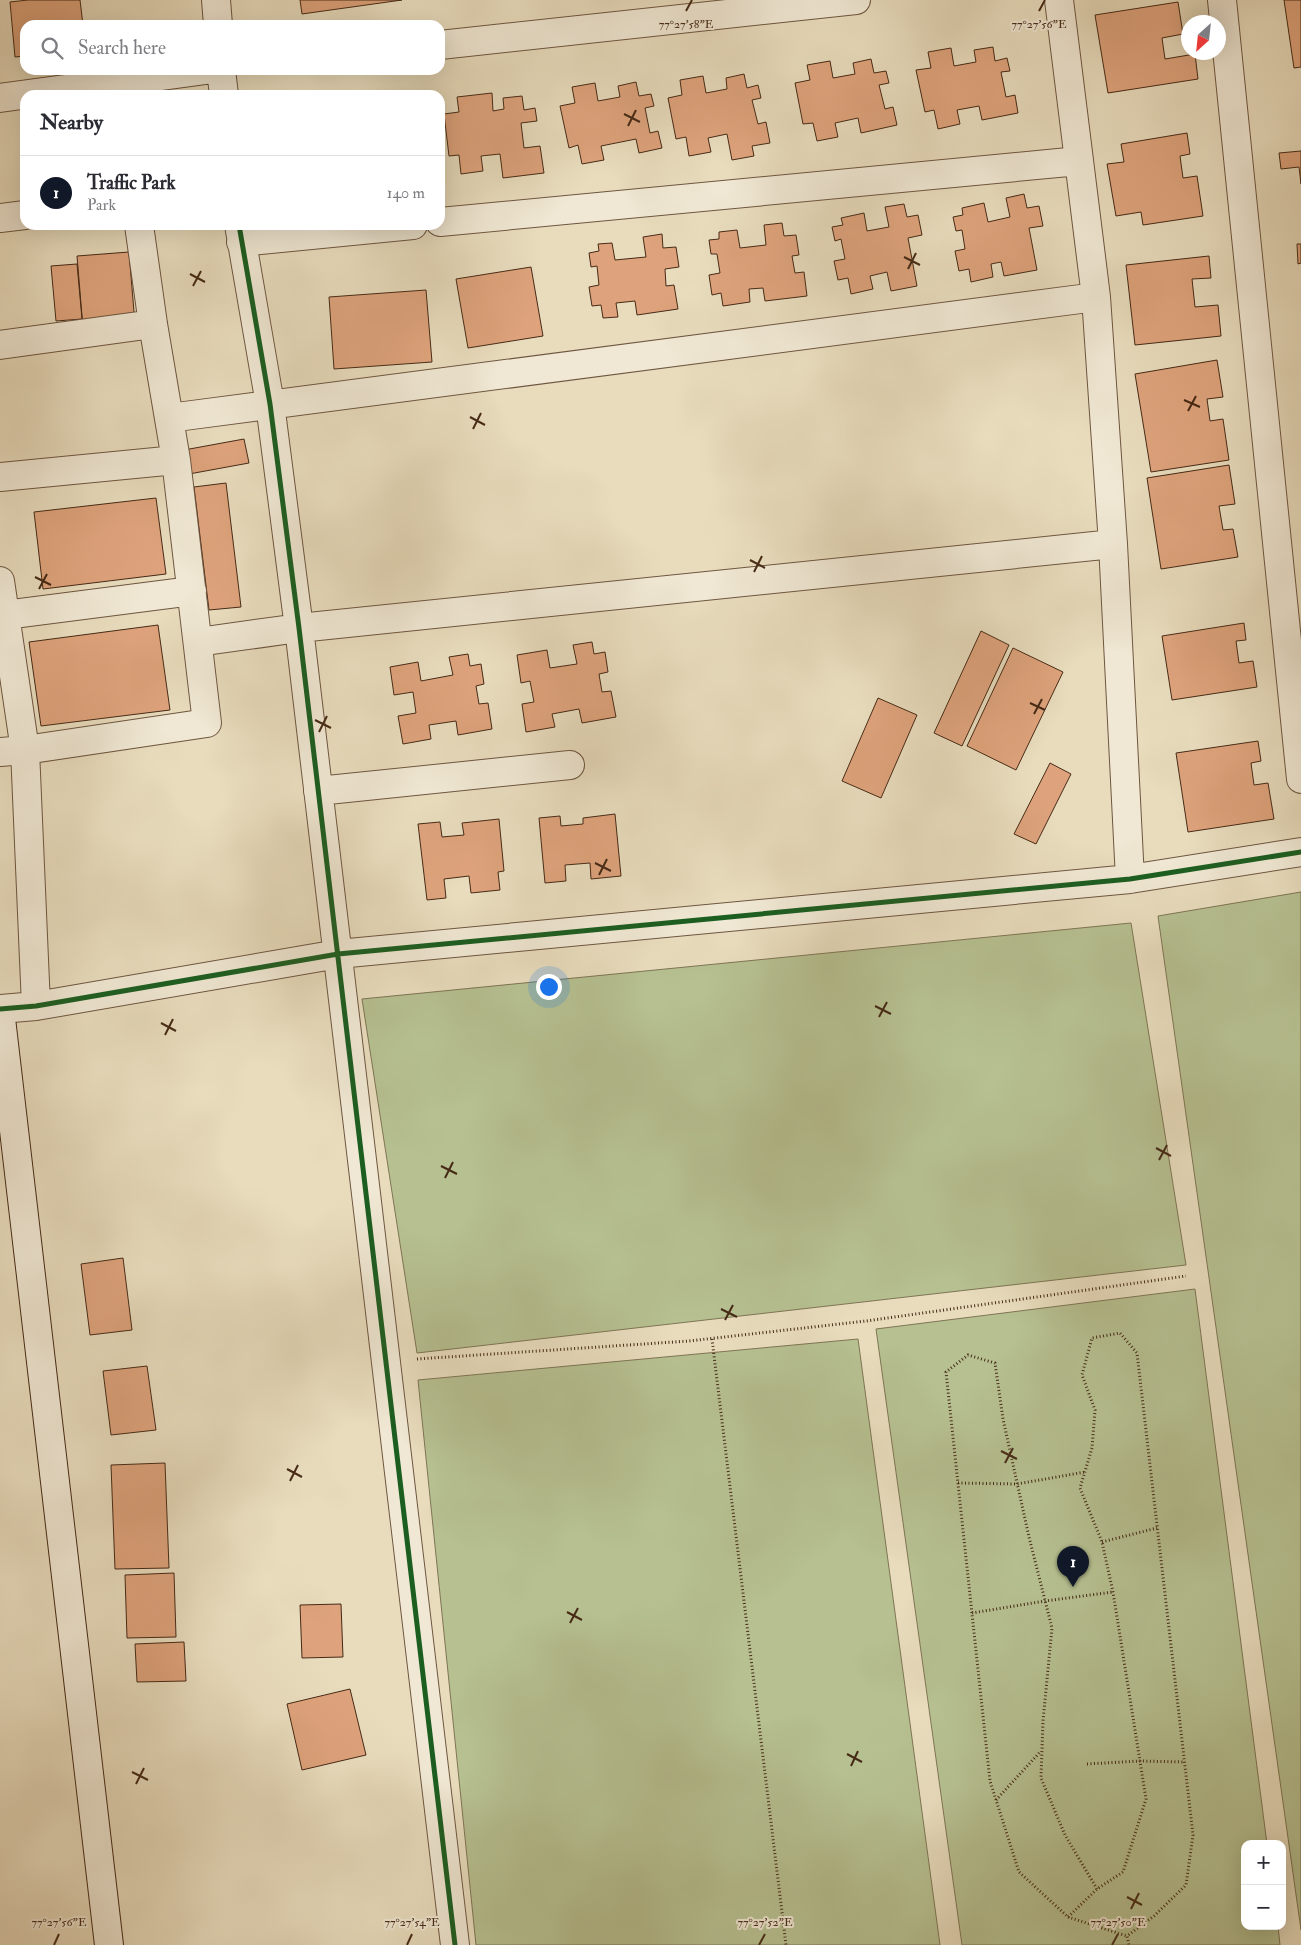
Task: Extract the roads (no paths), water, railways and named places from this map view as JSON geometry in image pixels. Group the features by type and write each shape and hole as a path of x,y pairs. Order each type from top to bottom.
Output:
{"street":[{"path":"216,0 218,20"},
{"path":"445,44 856,0"},
{"path":"1059,0 1096,297 1113,544 1130,879"},
{"path":"1222,0 1301,779"},
{"path":"59,90 169,75"},
{"path":"222,75 223,90"},
{"path":"0,98 20,95"},
{"path":"445,222 1078,161"},
{"path":"0,218 20,216"},
{"path":"13,751 207,723 176,460 153,324 140,230"},
{"path":"305,230 240,233 270,404 299,628 455,1945"},
{"path":"169,418 1096,297"},
{"path":"0,345 153,324"},
{"path":"0,477 176,460"},
{"path":"198,642 299,628 1113,544"},
{"path":"0,582 5,615 13,751 36,1006"},
{"path":"5,615 192,591"},
{"path":"318,791 570,765"},
{"path":"109,1945 0,1009 36,1006 338,954 1130,879 1301,852"}],"place":[{"name":"Traffic Park","path":"1073,1587"}]}
